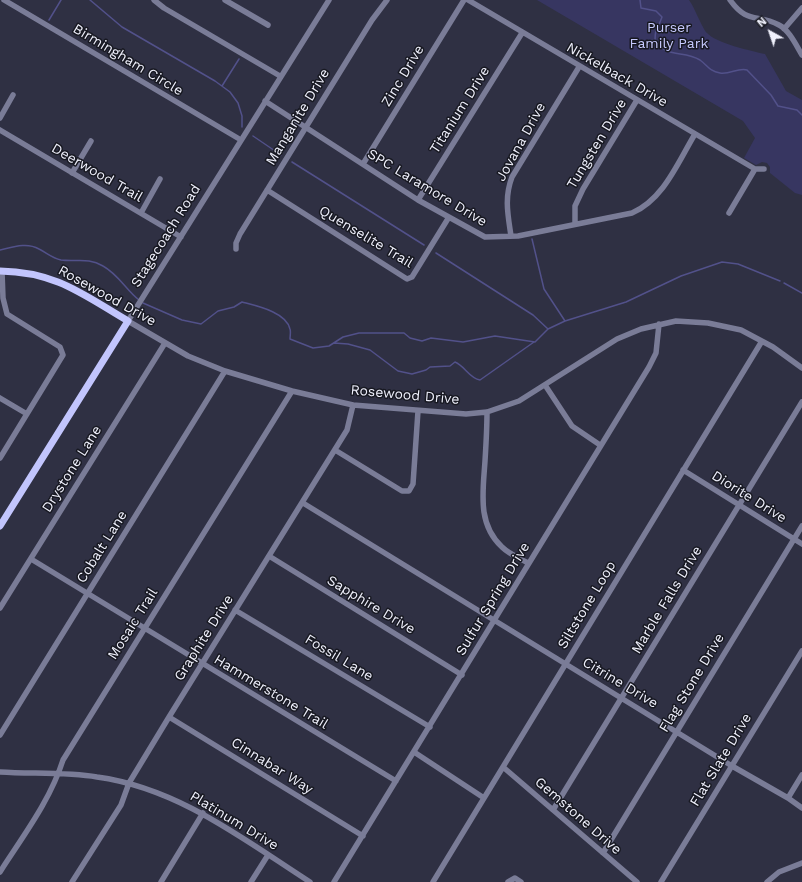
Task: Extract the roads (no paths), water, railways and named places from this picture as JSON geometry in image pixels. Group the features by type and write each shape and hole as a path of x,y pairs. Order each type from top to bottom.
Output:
{"main road":[{"name":"Rosewood Drive","path":"1,271 34,274 57,280 128,321"},
{"name":"Stagecoach Road","path":"0,526 128,321"}],"street":[{"name":"Birmingham Circle","path":"5,0 241,140"},
{"path":"154,0 164,8 280,76"},
{"path":"225,0 268,25"},
{"name":"Stagecoach Road","path":"128,321 329,0"},
{"name":"Manganite Drive","path":"236,249 236,243 240,234 372,20 386,0"},
{"name":"Zinc Drive","path":"363,164 464,0"},
{"name":"Nickelback Drive","path":"468,0 579,67 755,169"},
{"path":"730,0 742,14 778,24 784,28 802,54"},
{"path":"784,28 802,8"},
{"name":"Titanium Drive","path":"418,200 522,33"},
{"name":"Jovana Drive","path":"511,236 506,199 512,178 579,67"},
{"path":"0,118 13,95"},
{"name":"Tungsten Drive","path":"575,224 575,206 581,193 637,100"},
{"name":"SPC Laramore Drive","path":"265,101 418,200 485,237 511,236 632,213 649,204 660,191 695,134"},
{"name":"Deerwood Trail","path":"0,130 181,237"},
{"path":"72,172 91,141"},
{"path":"729,213 755,169 764,169"},
{"path":"141,213 160,179"},
{"name":"Quenselite Trail","path":"267,190 407,279 412,278 449,217"},
{"path":"0,458 63,354 60,347 7,314 3,298 1,271"},
{"name":"Rosewood Drive","path":"128,321 188,356 225,371 292,391 353,405 418,411 466,414 487,412 519,401 618,339 630,333 659,324 676,321 708,323 741,330 762,341 802,368"},
{"name":"Sulfur Spring Drive","path":"334,882 649,367 656,353 659,324"},
{"name":"Siltstone Loop","path":"433,882 682,470 762,341"},
{"name":"Drystone Lane","path":"0,608 165,343"},
{"name":"Cobalt Lane","path":"0,735 225,371"},
{"path":"545,385 572,426 600,445"},
{"name":"Mosaic Trail","path":"0,872 45,801 58,775 63,760 292,391"},
{"path":"0,398 27,414"},
{"name":"Marble Falls Drive","path":"553,810 802,402"},
{"name":"Graphite Drive","path":"72,882 121,805 129,783 169,717 347,430 353,405"},
{"path":"335,450 402,491 409,491 413,484 418,411"},
{"path":"487,412 482,502 483,515 487,526 501,546 528,563"},
{"name":"Diorite Drive","path":"682,470 802,544"},
{"name":"Citrine Drive","path":"303,503 622,697 732,766 788,798 802,808"},
{"name":"Flag Stone Drive","path":"602,853 802,526"},
{"name":"Sapphire Drive","path":"269,556 462,675"},
{"name":"Hammerstone Trail","path":"31,559 396,782"},
{"name":"Fossil Lane","path":"235,610 430,727"},
{"name":"Flat Slate Drive","path":"661,882 802,651"},
{"name":"Cinnabar Way","path":"169,717 363,836"},
{"path":"414,752 484,798"},
{"name":"Gemstone Drive","path":"503,767 637,882"},
{"name":"Platinum Drive","path":"0,772 96,776 129,783 176,799 203,813 310,882"},
{"path":"788,798 802,775"},
{"path":"160,882 203,813"},
{"path":"251,882 268,855"},
{"path":"767,882 779,872 802,863"},
{"path":"508,882 515,878 521,882"}],"waterway":[{"path":"49,20 61,0"},
{"path":"90,0 122,27 215,81 230,92 238,103 242,116 242,127"},
{"path":"640,0 641,8 656,11 662,17 656,30 655,41 663,49 696,58 711,70 716,72 727,73 741,69 747,70 771,95 778,106 797,110 802,115"},
{"path":"222,86 239,59"},
{"path":"253,136 281,155"},
{"path":"292,162 424,245"},
{"path":"532,239 544,289 565,321"},
{"path":"0,250 25,245 34,247 52,257 61,260 98,263 114,274 139,300"},
{"path":"436,253 533,315 548,329"},
{"path":"143,303 182,320 201,324 218,311 234,307 242,302 277,314 287,323 290,330 290,339 313,348 329,346 343,337 359,333 404,333 410,338 422,341 431,338 463,342 495,336 535,342 548,329 565,321 626,302 681,276 722,262 738,264 780,281"},
{"path":"784,283 802,293"},
{"path":"334,343 348,344 370,350 398,371 412,374 426,370 430,367 450,366 455,362 462,366 473,377 480,380 534,342"}],"park label":[{"name":"Purser Family Park","path":"669,36"}]}
